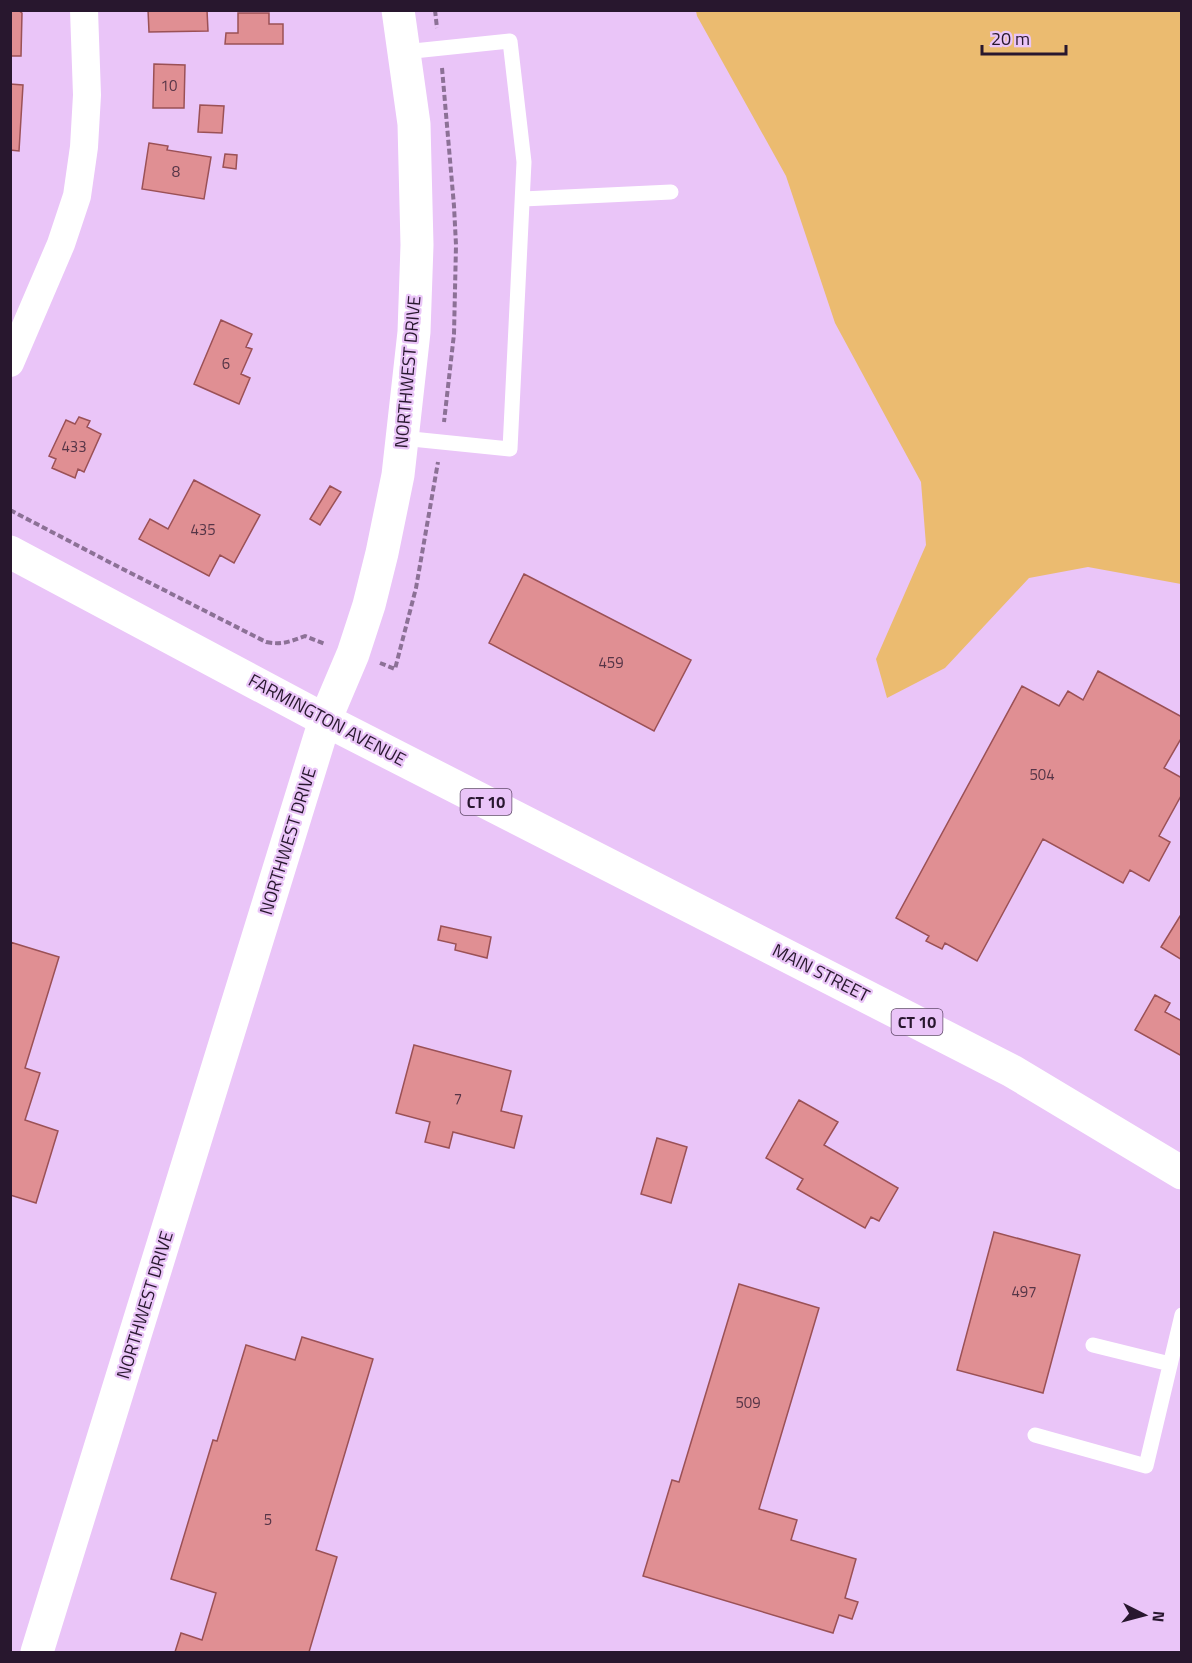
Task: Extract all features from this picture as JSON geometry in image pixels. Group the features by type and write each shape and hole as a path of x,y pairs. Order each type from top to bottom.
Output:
{"main road":[{"name":"NORTHWEST DRIVE","path":"37,1653 325,720 353,654 369,605 398,475 414,332 417,245 414,124 399,10"},
{"name":"FARMINGTON AVENUE","path":"10,552 325,720 646,883"},
{"name":"MAIN STREET","path":"646,883 1012,1071 1182,1173"}],"street":[{"path":"10,363 61,244 77,196 84,147 87,95 84,10"}],"lane":[{"path":"402,438 510,449 524,162 510,41 404,52"},
{"path":"523,199 671,192"},
{"path":"1035,1435 1146,1466 1182,1315"},
{"path":"1093,1345 1170,1365"}],"path":[{"path":"10,510 266,642 287,643 305,636"}],"shaded area":[{"path":"696,11 1181,11 1181,584 1088,567 1029,578 945,668 887,698 876,659 926,545 921,482 835,323 786,176"}],"building":[{"path":"10,10 18,10 22,13 21,56 10,56"},
{"path":"148,10 207,10 208,31 149,32"},
{"path":"238,13 269,13 269,24 283,24 283,44 225,44 226,33 238,33"},
{"path":"154,64 185,65 184,108 153,108"},
{"path":"10,84 23,85 19,151 10,150"},
{"path":"200,105 224,106 222,133 198,132"},
{"path":"149,143 168,146 167,150 211,157 204,199 142,189"},
{"path":"225,154 237,155 236,169 223,167"},
{"path":"221,320 252,334 246,347 252,349 241,374 250,378 239,404 194,384"},
{"path":"79,417 90,421 87,427 101,434 84,472 78,469 75,478 52,468 56,459 49,456 66,420 75,424"},
{"path":"194,480 260,515 234,563 220,555 209,576 139,539 150,519 168,529"},
{"path":"330,486 341,492 320,525 310,519"},
{"path":"524,574 691,660 654,731 489,643"},
{"path":"1098,671 1182,717 1182,737 1164,768 1182,778 1182,794 1159,836 1170,842 1149,881 1130,870 1123,883 1043,839 977,961 945,943 942,949 926,941 929,936 896,918 1022,686 1059,706 1068,691 1083,700"},
{"path":"1182,913 1182,960 1161,947"},
{"path":"441,926 491,937 487,958 455,950 456,944 438,940"},
{"path":"10,942 59,957 25,1068 40,1073 25,1120 58,1131 36,1203 10,1195"},
{"path":"1155,995 1170,1003 1165,1012 1182,1021 1182,1052 1180,1055 1135,1030"},
{"path":"414,1045 511,1071 501,1111 522,1116 514,1148 453,1132 449,1148 425,1142 430,1122 396,1113"},
{"path":"799,1100 838,1122 824,1145 898,1188 879,1221 871,1217 865,1228 797,1189 803,1179 766,1158"},
{"path":"657,1138 687,1147 671,1203 641,1194"},
{"path":"994,1232 1080,1255 1043,1393 957,1370"},
{"path":"739,1284 819,1308 759,1509 797,1520 791,1540 856,1559 845,1598 858,1602 852,1619 839,1615 833,1633 643,1576 672,1480 679,1482"},
{"path":"302,1337 373,1359 316,1550 337,1557 309,1652 175,1652 181,1633 202,1640 216,1593 171,1579 213,1440 217,1441 246,1345 295,1360"}]}
